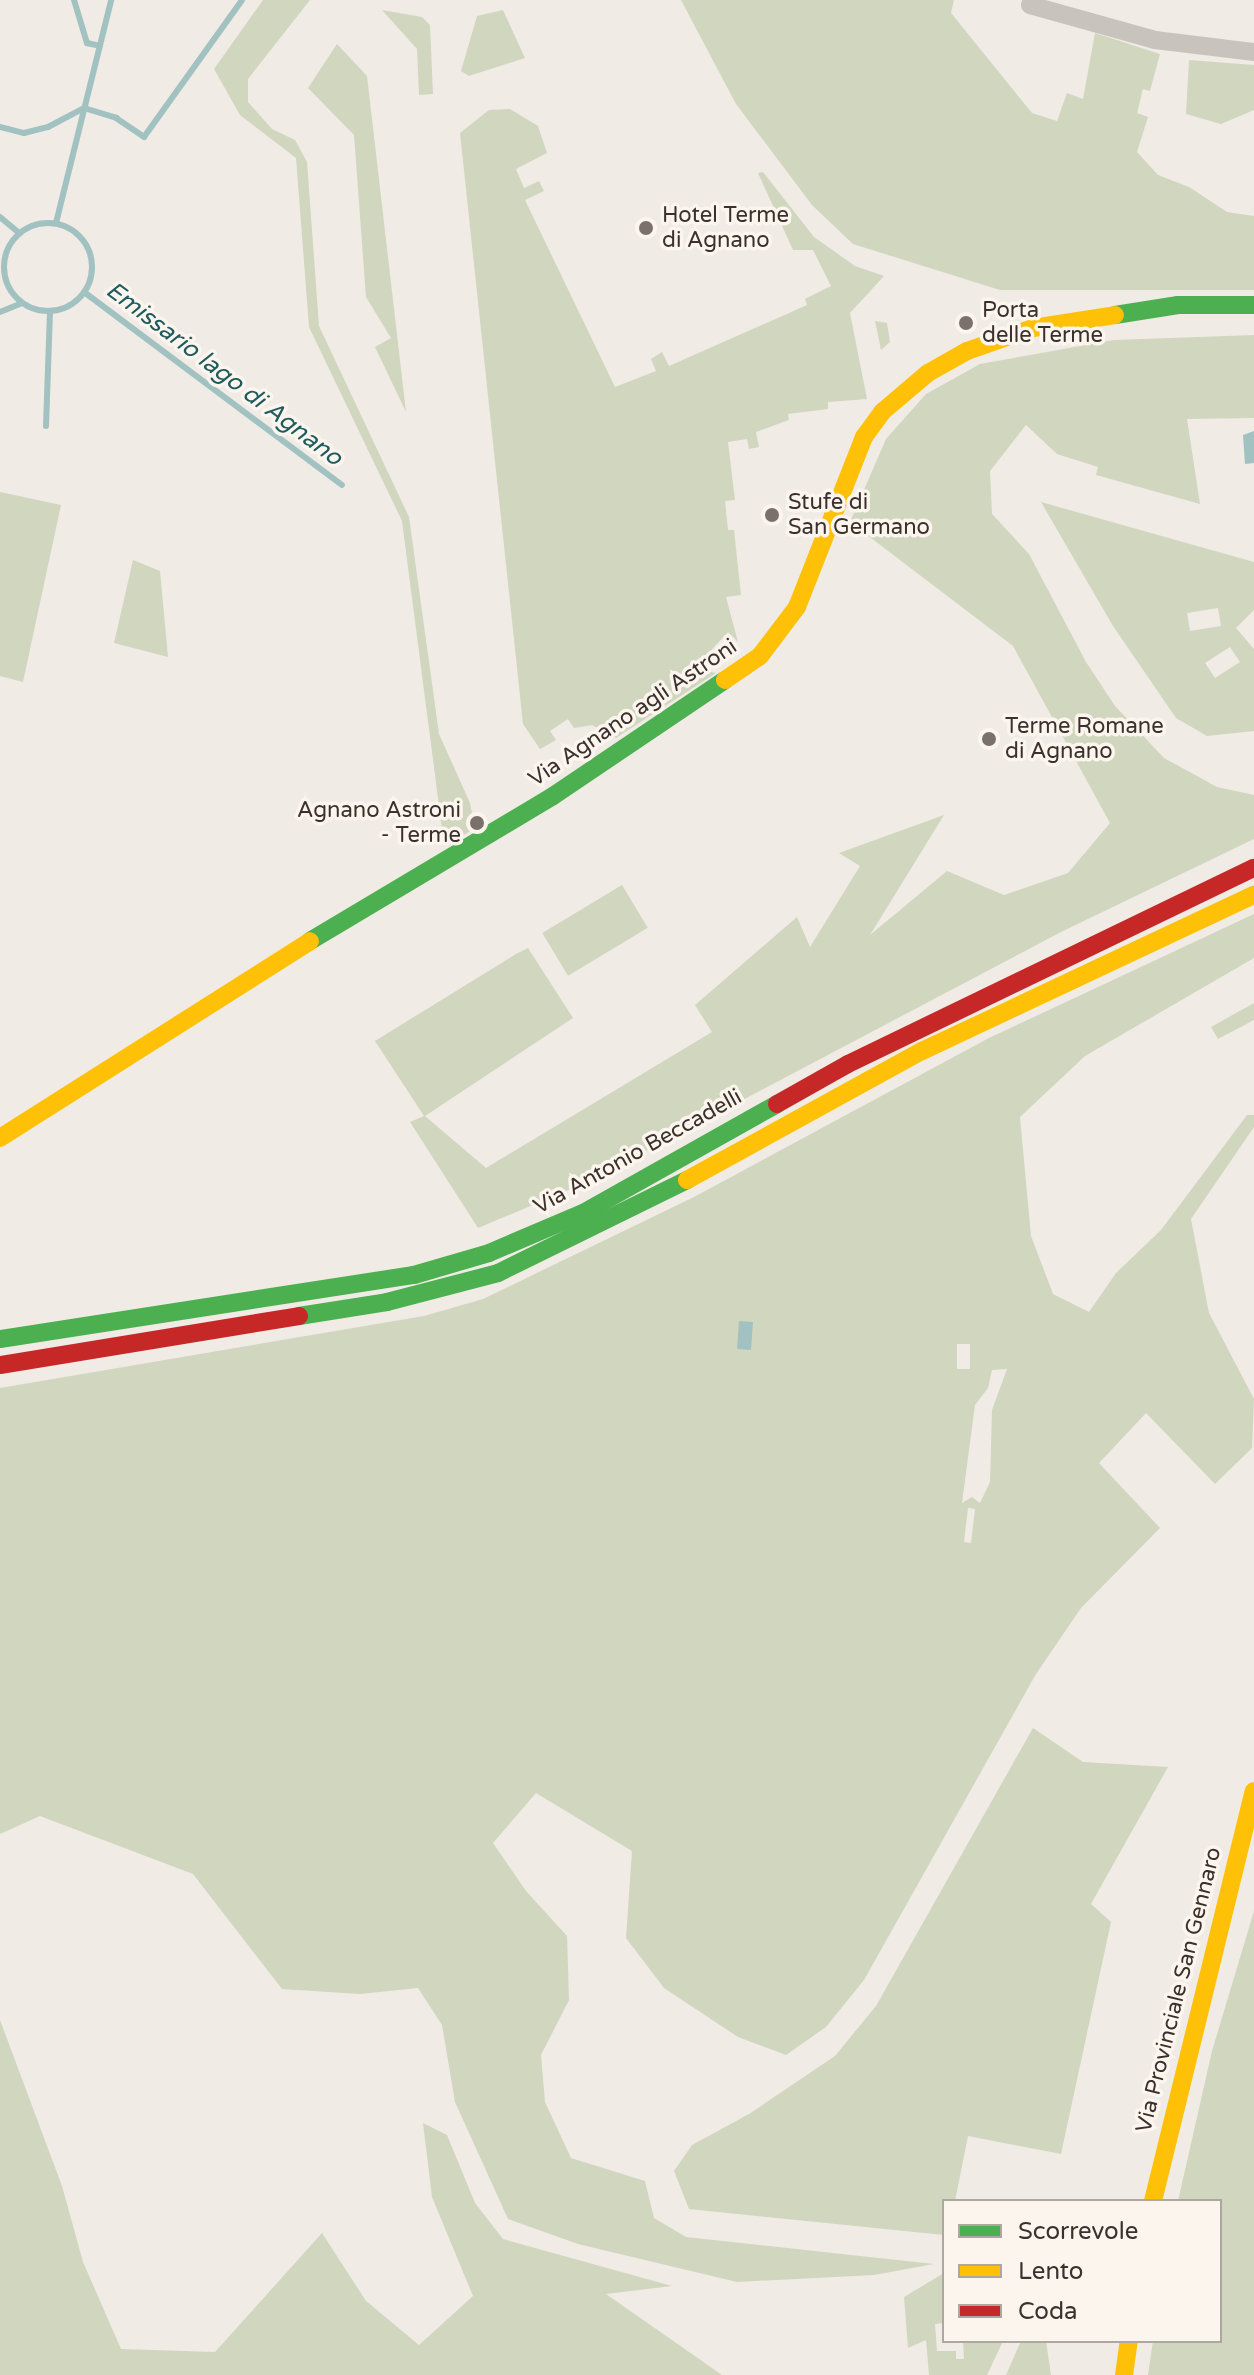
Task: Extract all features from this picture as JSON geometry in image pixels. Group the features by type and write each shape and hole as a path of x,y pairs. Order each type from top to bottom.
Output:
{"main road":[{"name":"Via Agnano agli Astroni","path":"0,1138 298,948 553,796 760,656 797,607 864,437 882,412 928,373 967,351 1033,328 1178,305 1254,305"},
{"name":"Via Antonio Beccadelli","path":"0,1339 414,1275 489,1253 583,1213 863,1056 1254,868"},
{"name":"Via Antonio Beccadelli","path":"0,1365 372,1305 498,1273 636,1208 922,1051 1254,895"},
{"name":"Via Provinciale San Gennaro","path":"1153,2199 1254,1791"},
{"path":"1124,2375 1129,2343"}],"street":[{"path":"1030,5 1155,40 1254,52"}],"green space":[{"path":"263,0 310,0 248,79 248,102 272,129 295,140 307,162 319,326 409,517 439,734 470,803 475,828 451,843 442,829 402,521 309,327 296,158 240,115 214,69"},
{"path":"681,0 954,0 951,13 1032,113 1057,121 1067,93 1083,99 1095,33 1160,54 1150,91 1143,89 1137,113 1148,117 1137,152 1158,175 1189,187 1227,212 1254,216 1254,290 1000,290 853,244 812,205 736,104"},
{"path":"382,10 422,17 430,25 433,94 419,95 417,49"},
{"path":"503,10 525,58 469,76 461,71 477,16"},
{"path":"337,44 367,76 406,412 375,347 391,338 366,297 354,135 308,88"},
{"path":"1189,60 1254,65 1254,110 1221,124 1186,114"},
{"path":"510,109 538,126 547,153 516,169 524,188 539,181 544,191 525,200 615,387 656,371 651,359 662,352 669,366 807,305 805,299 831,286 813,250 793,250 758,173 763,172 814,237 855,266 884,276 850,313 867,399 828,402 828,409 788,414 789,420 756,432 759,447 749,449 747,439 728,442 735,500 725,501 728,530 734,530 741,595 726,597 738,642 728,632 704,658 703,670 716,673 616,738 592,725 574,728 568,719 550,731 556,740 540,749 523,724 460,133 489,110"},
{"path":"875,321 887,323 890,342 881,350"},
{"path":"1254,335 1254,418 1187,419 1200,504 1096,475 1098,467 1057,454 1026,425 990,471 992,514 1029,554 1086,662 1115,706 1164,758 1217,787 1254,795 1254,839 1063,931 585,1183 478,1228 410,1122 424,1116 375,1041 516,954 528,948 573,1018 425,1116 486,1168 712,1032 695,1005 797,917 810,947 860,866 839,853 944,815 870,935 947,871 1004,895 1068,873 1110,823 1013,646 850,522 886,439 926,394 980,364 1114,340"},
{"path":"0,492 61,505 23,682 0,676"},
{"path":"1041,502 1254,562 1254,610 1236,628 1254,649 1254,731 1207,736 1176,718 1113,626","holes":["1218,608 1221,626 1190,631 1187,613","1230,647 1240,662 1215,678 1205,663"]},
{"path":"133,560 160,571 168,657 114,643"},
{"path":"622,885 648,928 568,976 542,933"},
{"path":"1254,914 1254,958 1085,1056 1020,1117 1031,1236 1053,1294 1089,1312 1116,1273 1161,1230 1247,1115 1254,1115 1254,1127 1191,1219 1209,1313 1254,1399 1252,1448 1215,1484 1146,1413 1099,1463 1160,1528 1081,1608 1036,1674 864,1980 826,2027 786,2055 738,2037 664,1988 626,1938 632,1851 536,1793 493,1843 526,1891 567,1936 569,2000 541,2055 545,2102 571,2158 645,2181 654,2218 686,2237 934,2264 874,2275 737,2282 578,2244 508,2219 455,2102 442,2025 418,1988 360,1994 282,1989 193,1874 40,1816 0,1834 0,1388 424,1316 483,1299 694,1197 989,1038","holes":["957,1344 970,1344 970,1369 957,1369","1007,1369 992,1410 990,1482 980,1503 972,1497 962,1503 975,1405 988,1388 992,1370","968,1508 975,1509 971,1543 964,1542"]},
{"path":"1254,1003 1254,1020 1218,1039 1211,1027"},
{"path":"1033,1728 1083,1762 1168,1767 1091,1904 1111,1922 1061,2154 968,2136 955,2199 942,2199 942,2235 689,2209 674,2171 692,2145 749,2114 835,2056 876,2006"},
{"path":"1254,1911 1254,2375 1148,2375 1153,2343 1222,2343 1222,2199 1178,2199 1212,2051"},
{"path":"0,2020 62,2186 83,2262 121,2349 215,2352 322,2233 366,2301 419,2345 473,2296 432,2197 423,2123 447,2135 475,2203 503,2239 672,2286 606,2294 722,2375 0,2375"},
{"path":"942,2274 942,2323 935,2324 937,2351 956,2351 956,2359 964,2359 963,2343 1002,2343 987,2375 929,2375 926,2340 908,2348 904,2297"},
{"path":"1020,2343 1046,2343 1051,2375 1006,2375"}],"water":[{"path":"1254,431 1254,463 1245,464 1243,435"},
{"path":"739,1321 753,1322 751,1350 737,1349"}],"waterway":[{"path":"74,0 87,43 100,46"},
{"path":"56,223 111,0"},
{"path":"0,127 24,133 48,127 84,108 116,118 144,137 242,0"},
{"path":"0,217 19,233"},
{"path":"48,223 65,227 79,236 88,250 92,267 88,284 79,298 65,307 48,311 31,307 17,298 8,284 4,267 8,250 17,236 31,227 48,223"},
{"name":"Emissario lago di Agnano","path":"84,292 342,485"},
{"path":"0,312 22,303"},
{"path":"46,426 50,311"}],"traffic: fast":[{"path":"1115,315 1178,305 1254,305"},
{"path":"310,941 553,796 725,680"},
{"path":"0,1339 414,1275 489,1253 583,1213 777,1104"},
{"path":"299,1316 387,1302 498,1273 687,1180"}],"traffic: slow":[{"path":"725,680 760,656 797,607 864,437 882,412 928,373 967,351 1033,328 1115,315"},
{"path":"687,1180 922,1051 1254,895"},
{"path":"0,1138 310,941"},
{"path":"1153,2199 1254,1791"},
{"path":"1124,2375 1129,2343"}],"traffic: jam":[{"path":"777,1104 848,1064 1254,868"},
{"path":"0,1365 299,1316"}],"place":[{"name":"Hotel Terme di Agnano","path":"646,228"},
{"name":"Porta delle Terme","path":"966,323"},
{"name":"Stufe di San Germano","path":"772,515"},
{"name":"Terme Romane di Agnano","path":"989,739"},
{"name":"Agnano Astroni - Terme","path":"477,823"}]}
